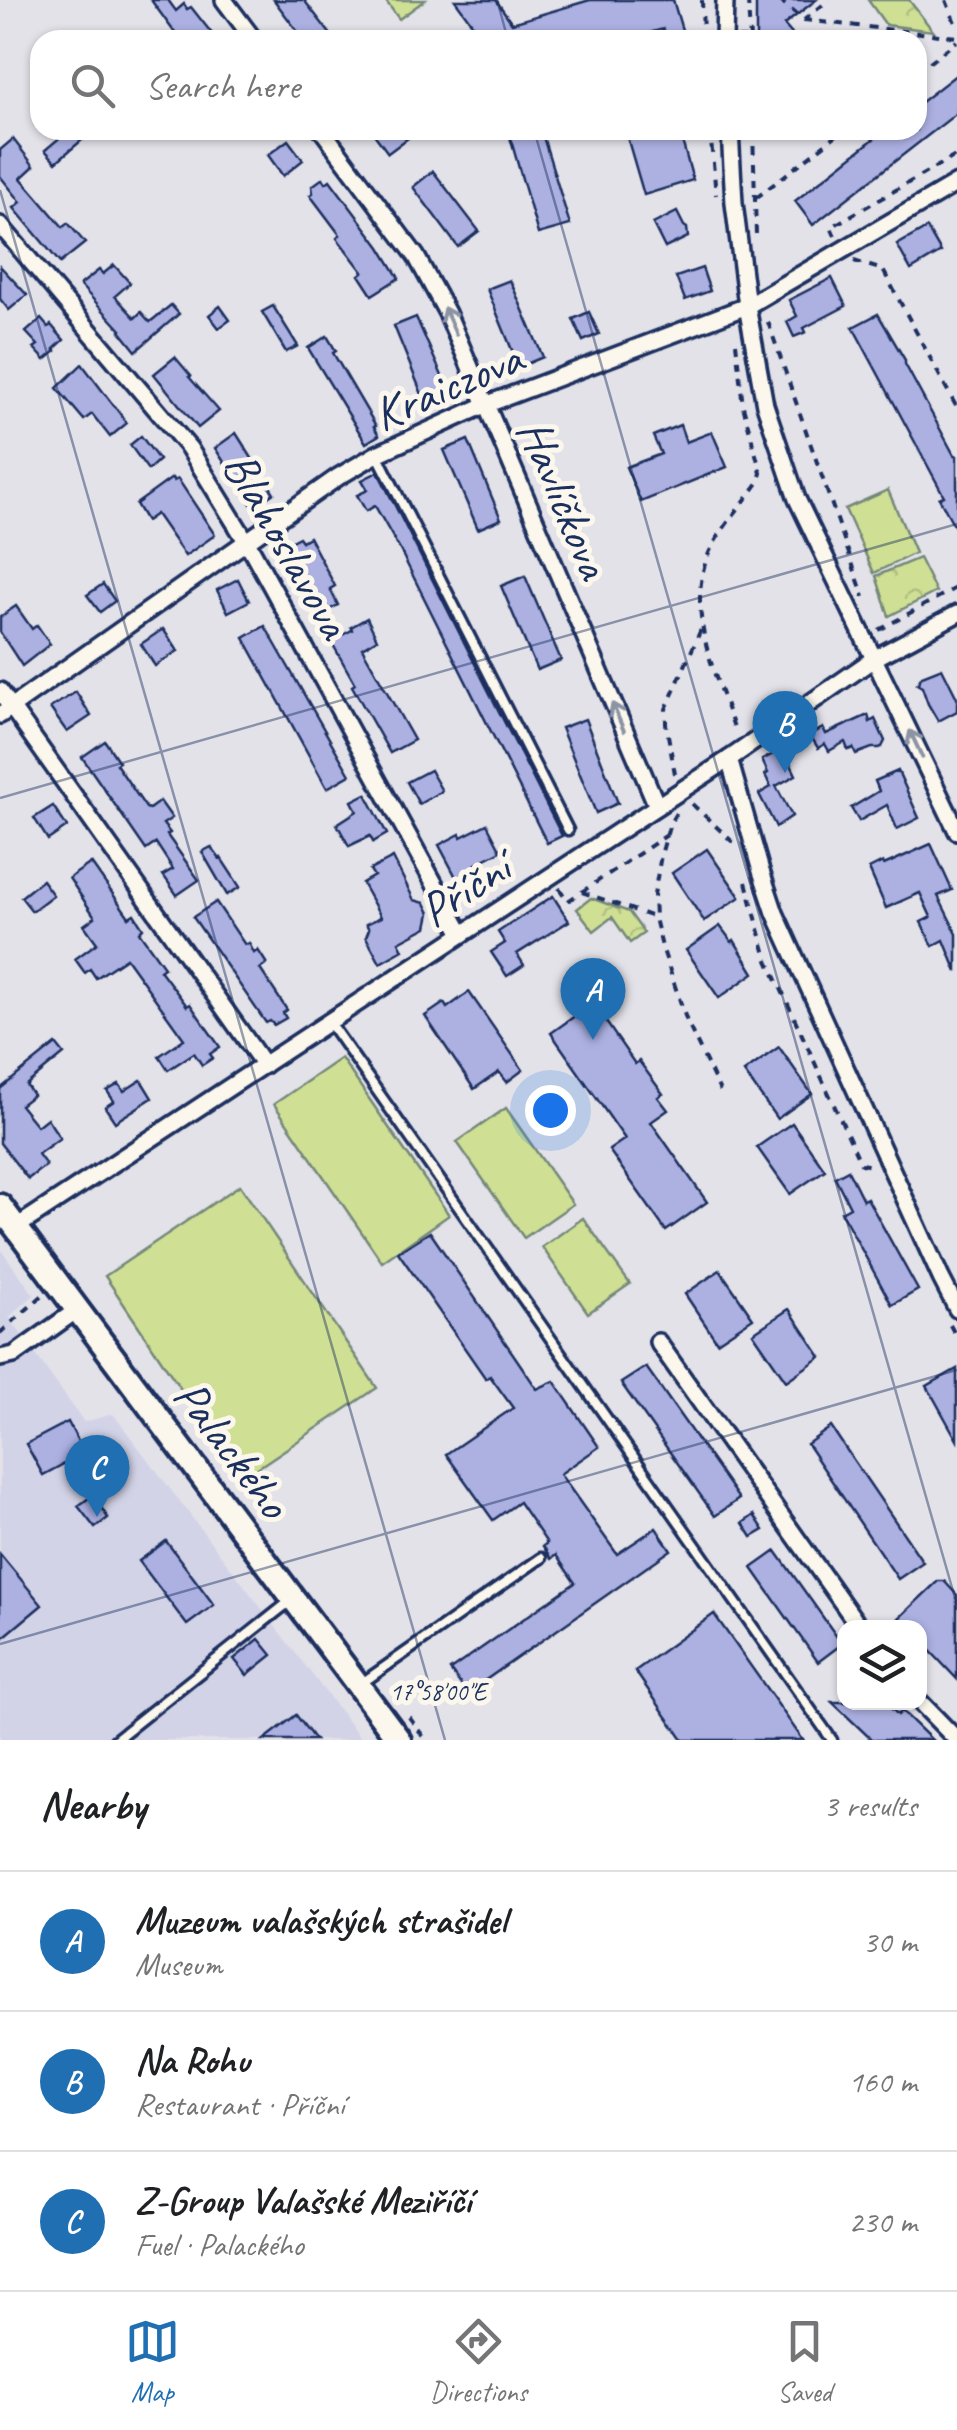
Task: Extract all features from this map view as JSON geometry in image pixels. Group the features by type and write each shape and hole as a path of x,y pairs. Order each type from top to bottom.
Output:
{"street":[{"path":"224,0 246,30"},
{"path":"724,30 725,0"},
{"name":"Havlíčkova","path":"329,140 416,256 447,313 657,806"},
{"path":"731,140 740,309 765,405 797,500 957,831"},
{"name":"Kraiczova","path":"6,710 338,477 377,454 485,406 740,309 848,256 957,184"},
{"name":"Blahoslavova","path":"0,225 189,448 246,541 462,934"},
{"name":"Příční","path":"16,1228 657,806 684,794 735,754 876,658 957,614"},
{"path":"0,690 6,710 264,1065"},
{"path":"735,754 760,871 780,923 940,1278 951,1311"},
{"name":"Palackého","path":"0,1206 399,1740"},
{"path":"3,1360 77,1310"},
{"path":"658,1342 854,1620"},
{"path":"927,1709 957,1740"}],"lane":[{"path":"377,454 568,830"},
{"path":"329,1022 831,1739"},
{"path":"358,1686 541,1558"},
{"path":"114,1740 293,1599"}],"path":[{"path":"702,0 703,30"},
{"path":"748,0 750,30"},
{"path":"779,0 804,20 885,30"},
{"path":"804,20 829,0"},
{"path":"946,0 957,28"},
{"path":"927,35 957,39"},
{"path":"927,64 957,39"},
{"path":"752,140 756,236"},
{"path":"755,198 829,140"},
{"path":"957,155 831,227 848,256 883,270 957,408"},
{"path":"735,754 702,627 703,571 710,551 761,473 743,406 740,309"},
{"path":"766,317 864,600"},
{"path":"870,617 876,634 957,587"},
{"path":"702,627 666,709 666,724 675,776 684,794 736,845"},
{"path":"678,810 667,834 654,895 655,918 687,1022 720,1092"},
{"path":"732,830 739,857"},
{"path":"551,876 568,901 667,834"},
{"path":"744,876 767,958 804,1041 862,1164 875,1166"},
{"path":"582,892 655,918"},
{"path":"0,1333 44,1294"},
{"path":"951,1311 957,1338"}],"shaded area":[{"path":"0,1248 34,1295 9,1317 84,1422 113,1414 362,1740 0,1740"}],"green space":[{"path":"385,0 425,0 399,19"},
{"path":"868,0 909,0 933,31 927,30 886,25"},
{"path":"888,490 915,553 874,573 845,509"},
{"path":"919,558 936,592 889,616 876,576"},
{"path":"591,898 629,912 644,933 630,943 612,917 594,931 577,909"},
{"path":"341,1058 449,1215 382,1262 274,1104"},
{"path":"506,1108 573,1204 524,1238 457,1142"},
{"path":"240,1185 377,1388 241,1479 105,1276"},
{"path":"583,1218 630,1284 588,1313 542,1247"}],"building":[{"path":"151,0 168,0 176,11 184,4 187,9 191,7 209,30 173,30"},
{"path":"274,0 304,0 327,30 296,30"},
{"path":"455,0 496,0 512,23 590,0 673,0 682,30 663,29 477,30"},
{"path":"756,0 816,0 784,25 788,30 756,30"},
{"path":"957,74 957,113 927,136 927,97"},
{"path":"13,139 34,166 21,178 63,227 68,223 85,243 60,263 14,208 21,202 0,176 0,150"},
{"path":"57,140 82,140 56,162 45,150"},
{"path":"288,140 303,160 283,176 268,155"},
{"path":"378,140 405,140 388,153"},
{"path":"511,140 544,140 570,225 538,234"},
{"path":"628,140 682,140 693,180 644,195"},
{"path":"872,140 922,140 813,225 795,201"},
{"path":"433,171 479,231 458,247 413,187"},
{"path":"323,178 326,183 330,180 399,278 372,295 359,275 363,272 310,195 312,186"},
{"path":"677,212 688,237 665,248 653,224"},
{"path":"927,228 941,252 911,270 897,245"},
{"path":"114,265 130,283 115,296 135,318 141,312 150,322 171,305 179,314 136,351 80,285 99,270 103,274"},
{"path":"0,266 27,295 9,310 0,299"},
{"path":"702,268 710,291 685,300 676,277"},
{"path":"832,278 846,306 794,337 787,322 797,316 789,300"},
{"path":"510,280 543,357 519,367 487,289"},
{"path":"220,306 230,320 219,328 209,315"},
{"path":"273,306 298,346 286,352 262,312"},
{"path":"589,312 599,334 583,341 573,319"},
{"path":"878,314 957,456 957,531 939,498 944,496 853,327"},
{"path":"416,317 450,394 426,404 394,326"},
{"path":"41,319 64,340 45,360 26,332"},
{"path":"327,336 376,426 379,435 366,443 308,348"},
{"path":"175,357 219,411 198,428 154,374"},
{"path":"82,364 127,423 110,437 92,414 84,420 57,388"},
{"path":"680,425 686,442 712,432 727,467 641,502 626,467 661,454 653,436"},
{"path":"236,433 274,493 253,507 215,448"},
{"path":"141,436 159,460 148,470 130,445"},
{"path":"468,440 501,519 478,529 444,450"},
{"path":"378,472 562,836 547,843 400,550 375,506 366,511 357,495 368,490 362,480"},
{"path":"172,478 178,479 215,535 185,556 156,514 146,521 136,504"},
{"path":"299,537 302,541 309,537 335,586 330,589 338,605 316,617 278,548"},
{"path":"525,576 561,660 537,670 501,586"},
{"path":"238,579 249,601 228,612 217,590"},
{"path":"103,584 115,601 100,612 87,595"},
{"path":"16,606 32,629 37,625 50,644 22,666 0,632 0,617"},
{"path":"367,618 377,639 362,648 414,740 390,753 331,641"},
{"path":"265,626 350,775 327,788 244,638"},
{"path":"163,629 178,651 155,666 141,644"},
{"path":"942,668 957,698 957,711 938,721 917,684 922,676"},
{"path":"76,692 91,716 67,732 50,708"},
{"path":"868,715 870,722 875,719 885,741 882,747 856,754 853,748 848,750 845,742 829,751 825,744 818,748 810,735 823,728 826,734"},
{"path":"585,719 618,803 596,813 561,728"},
{"path":"105,741 146,808 160,801 172,818 163,824 170,833 167,835 199,880 177,895 163,875 173,869 156,843 146,850 82,757"},
{"path":"779,751 783,756 786,754 796,775 776,786 792,816 776,827 759,794 771,787 762,760"},
{"path":"430,770 442,791 419,804 407,782"},
{"path":"898,771 919,818 897,829 887,805 859,821 851,808 879,791 875,781"},
{"path":"366,794 387,834 373,842 370,836 349,846 337,824 357,811 352,801"},
{"path":"53,806 67,827 48,840 34,818"},
{"path":"487,824 501,851 476,864 485,880 464,892 439,845"},
{"path":"931,844 952,890 938,896 957,934 957,972 944,940 933,946 921,922 931,917 920,893 886,908 869,869"},
{"path":"211,847 240,887 227,895 202,852"},
{"path":"707,849 740,897 704,921 672,873"},
{"path":"393,858 414,900 425,903 430,913 427,927 399,942 403,950 380,963 366,937 366,924 381,917 362,883 374,876 370,870"},
{"path":"91,863 129,917 134,914 143,928 139,932 164,967 160,970 220,1047 202,1065 194,1053 168,1070 159,1056 184,1039 126,958 96,978 90,969 85,973 75,959 97,943 84,925 95,917 69,878"},
{"path":"42,880 53,895 32,911 21,897"},
{"path":"553,896 569,921 517,954 524,965 507,976 491,952 505,943 498,932"},
{"path":"216,902 245,945 249,943 254,953 258,950 267,964 260,969 287,1010 283,1013 286,1018 274,1025 266,1023 193,917"},
{"path":"720,926 734,940 754,973 719,998 686,950"},
{"path":"469,992 523,1070 507,1082 499,1072 474,1089 425,1016 444,1003 447,1008"},
{"path":"593,1003 635,1064 639,1061 663,1094 658,1097 668,1110 651,1122 707,1202 666,1231 609,1150 625,1139 551,1033"},
{"path":"56,1044 64,1054 26,1085 33,1095 20,1105 37,1126 47,1118 60,1138 38,1154 46,1165 28,1179 0,1143 0,1089"},
{"path":"779,1047 812,1094 777,1119 744,1072"},
{"path":"141,1080 152,1098 115,1122 105,1107 114,1101 107,1091 119,1084 124,1091"},
{"path":"792,1123 825,1170 790,1194 757,1147"},
{"path":"848,1170 918,1290 892,1305 841,1212 850,1207 835,1177"},
{"path":"430,1232 537,1389 554,1381 599,1447 560,1474 617,1554 656,1528 671,1550 467,1693 450,1670 575,1583 556,1555 551,1559 543,1546 547,1543 519,1502 493,1520 446,1454 513,1408 490,1376 486,1379 398,1252"},
{"path":"720,1270 753,1318 717,1342 685,1294"},
{"path":"789,1309 821,1357 786,1381 753,1333"},
{"path":"646,1367 739,1499 715,1516 621,1383"},
{"path":"957,1369 957,1440 927,1386"},
{"path":"68,1422 84,1453 43,1475 26,1444"},
{"path":"831,1427 923,1562 898,1579 807,1444"},
{"path":"93,1495 108,1518 95,1528 78,1506"},
{"path":"754,1515 764,1530 752,1537 743,1523"},
{"path":"166,1541 214,1605 187,1625 139,1561"},
{"path":"776,1551 837,1637 837,1648 818,1662 752,1568"},
{"path":"0,1554 42,1605 0,1640"},
{"path":"938,1581 944,1581 957,1595 957,1679 927,1647 927,1620 899,1618"},
{"path":"714,1614 803,1740 683,1740 635,1671"},
{"path":"259,1639 272,1655 247,1675 234,1659"},
{"path":"840,1710 893,1710 898,1715 902,1711 932,1740 872,1740"},
{"path":"296,1715 315,1740 264,1740"}],"place":[{"name":"Na Rohu","path":"785,773"},
{"name":"Muzeum valašských strašidel","path":"593,1040"},
{"name":"Z-Group Valašské Meziříčí","path":"97,1517"}]}
